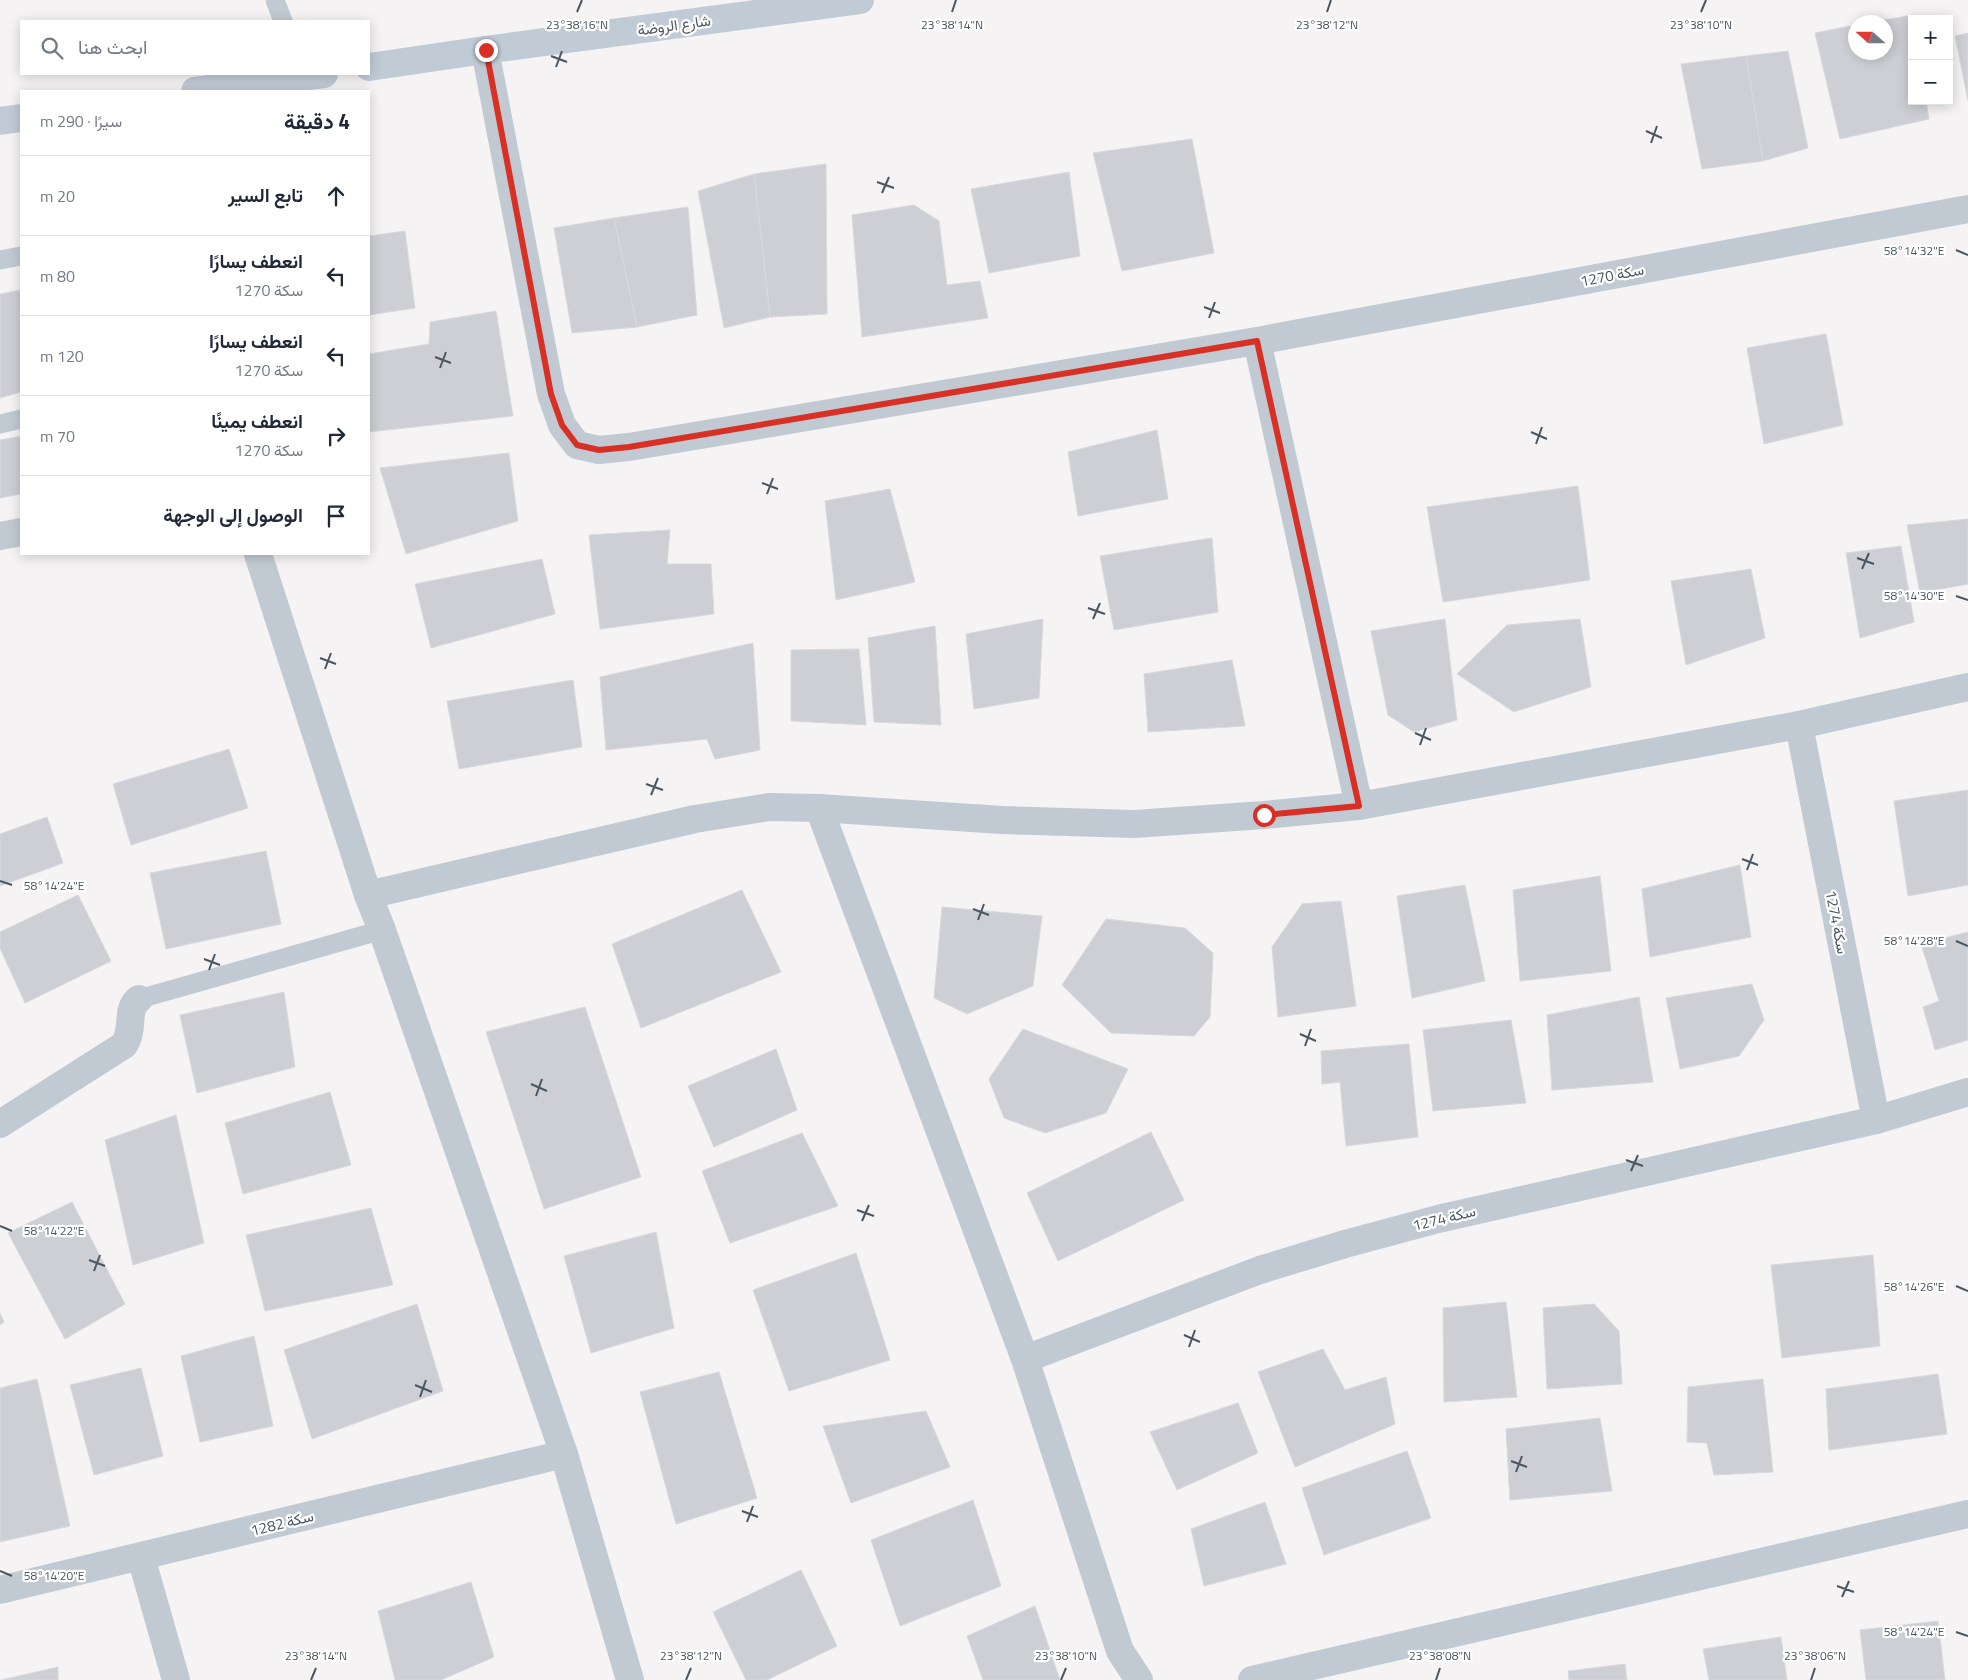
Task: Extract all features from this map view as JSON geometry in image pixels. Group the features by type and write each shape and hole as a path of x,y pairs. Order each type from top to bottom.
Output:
{"main road":[{"name":"شارع الروضة","path":"370,67 860,0"},
{"path":"202,90 310,75"},
{"path":"0,121 20,118"}],"street":[{"name":"سكة 1270","path":"486,50 551,394 562,425 577,445 599,450 629,447 1257,341 1968,209"},
{"path":"1257,341 1359,806"},
{"path":"0,536 20,532"},
{"path":"258,555 368,895 382,930 564,1454 630,1680"},
{"path":"368,895 696,819 769,808 819,808 1002,820 1134,824 1359,806 1799,725 1968,687"},
{"name":"سكة 1274","path":"1799,725 1876,1120"},
{"path":"819,808 1025,1359 1120,1651 1139,1680"},
{"path":"0,1124 124,1045 129,1038 131,1030 131,1010 134,1003 139,999"},
{"name":"سكة 1274","path":"1025,1359 1260,1270 1345,1244 1438,1219 1876,1120 1968,1092"},
{"name":"سكة 1282","path":"0,1590 564,1454"},
{"path":"1252,1680 1968,1514"},
{"path":"141,1557 176,1680"}],"lane":[{"path":"275,0 283,20"},
{"path":"0,260 20,256"},
{"path":"0,424 20,419"},
{"path":"139,999 382,930"}],"building":[{"path":"1908,16 1908,105 1927,105 1929,119 1840,139 1815,33 1848,27 1848,60 1893,60 1893,18"},
{"path":"1968,33 1968,101 1955,36"},
{"path":"1788,51 1808,148 1763,161 1746,56"},
{"path":"1746,56 1763,161 1702,169 1681,64"},
{"path":"1192,139 1214,253 1122,271 1093,153"},
{"path":"826,164 827,314 770,317 754,174"},
{"path":"1069,172 1080,256 989,273 971,189"},
{"path":"754,174 770,317 724,328 698,191"},
{"path":"914,205 939,221 947,285 980,281 988,318 862,337 852,215"},
{"path":"688,207 697,315 637,327 614,218"},
{"path":"614,218 637,327 572,333 554,228"},
{"path":"405,231 415,308 370,315 370,236"},
{"path":"20,290 20,392 0,398 0,294"},
{"path":"496,311 513,416 370,432 370,354 429,344 430,322"},
{"path":"1826,334 1843,425 1764,444 1747,348"},
{"path":"1157,430 1168,499 1078,516 1068,452"},
{"path":"20,436 20,494 0,498 0,440"},
{"path":"509,453 518,521 406,554 380,468"},
{"path":"1578,486 1590,580 1443,602 1427,507"},
{"path":"890,489 915,582 836,600 825,501"},
{"path":"1968,519 1968,584 1920,593 1907,525"},
{"path":"670,530 667,564 711,564 714,614 600,629 589,535"},
{"path":"1212,538 1218,612 1114,630 1100,556"},
{"path":"1901,546 1914,622 1860,638 1846,553"},
{"path":"542,559 555,614 431,648 415,584"},
{"path":"1751,569 1765,638 1686,665 1671,581"},
{"path":"1043,619 1039,698 974,709 966,634"},
{"path":"1445,619 1457,720 1414,732 1388,715 1371,631"},
{"path":"1580,619 1591,687 1514,712 1457,674 1507,625"},
{"path":"935,626 941,725 874,722 868,638"},
{"path":"753,643 760,750 715,759 707,739 606,750 600,677"},
{"path":"859,649 866,725 791,721 791,650"},
{"path":"1232,660 1245,726 1148,732 1144,674"},
{"path":"573,680 582,747 459,769 447,701"},
{"path":"229,749 248,808 131,845 113,784"},
{"path":"1968,790 1968,885 1908,896 1894,801"},
{"path":"47,817 63,863 0,886 0,834"},
{"path":"266,851 281,924 166,949 150,873"},
{"path":"1740,865 1751,937 1650,957 1642,889"},
{"path":"1600,876 1611,971 1520,981 1513,890"},
{"path":"1465,885 1485,981 1412,998 1397,896"},
{"path":"742,890 781,972 641,1028 612,944"},
{"path":"78,895 111,961 25,1003 0,948 0,932"},
{"path":"1341,901 1356,1006 1278,1017 1272,947 1302,904"},
{"path":"942,907 1042,916 1033,986 967,1014 934,998"},
{"path":"1106,919 1185,928 1213,953 1210,1017 1194,1036 1111,1033 1062,985"},
{"path":"1968,932 1968,1040 1935,1050 1923,1007 1939,1001 1921,944"},
{"path":"1752,984 1764,1020 1739,1056 1680,1069 1666,998"},
{"path":"284,992 295,1067 197,1093 180,1015"},
{"path":"1639,997 1653,1082 1552,1090 1547,1015"},
{"path":"585,1007 641,1177 544,1209 486,1032"},
{"path":"1511,1020 1526,1103 1433,1111 1423,1030"},
{"path":"1023,1029 1128,1069 1106,1113 1045,1133 1004,1118 989,1079"},
{"path":"1409,1044 1418,1137 1346,1146 1340,1082 1322,1084 1321,1051"},
{"path":"776,1049 797,1110 714,1147 688,1086"},
{"path":"330,1092 351,1165 243,1194 225,1123"},
{"path":"176,1115 204,1243 133,1265 105,1140"},
{"path":"1151,1132 1184,1200 1058,1261 1027,1193"},
{"path":"802,1133 838,1206 730,1243 702,1171"},
{"path":"72,1202 125,1304 65,1339 8,1233"},
{"path":"371,1208 393,1285 265,1311 246,1235"},
{"path":"656,1232 674,1328 591,1353 564,1256"},
{"path":"856,1253 890,1360 789,1391 753,1290"},
{"path":"1873,1255 1880,1346 1782,1358 1771,1265"},
{"path":"1506,1302 1517,1397 1444,1402 1443,1308"},
{"path":"417,1304 443,1391 312,1439 284,1350"},
{"path":"1594,1304 1619,1331 1622,1384 1547,1389 1543,1308"},
{"path":"0,1313 4,1322 0,1325"},
{"path":"254,1336 273,1426 200,1442 181,1356"},
{"path":"1323,1349 1345,1390 1386,1377 1395,1424 1295,1467 1258,1372"},
{"path":"141,1368 163,1456 94,1475 70,1385"},
{"path":"719,1372 757,1498 676,1524 640,1392"},
{"path":"1938,1374 1947,1434 1829,1450 1826,1389"},
{"path":"37,1379 70,1526 0,1542 0,1388"},
{"path":"1763,1379 1773,1472 1714,1475 1707,1443 1687,1442 1688,1387"},
{"path":"1238,1403 1258,1453 1177,1490 1150,1432"},
{"path":"926,1411 950,1467 851,1503 823,1426"},
{"path":"1600,1418 1612,1491 1510,1500 1506,1429"},
{"path":"1407,1451 1431,1518 1324,1555 1302,1488"},
{"path":"973,1500 1001,1586 900,1626 871,1540"},
{"path":"1265,1502 1286,1564 1204,1586 1191,1529"},
{"path":"801,1570 837,1646 767,1680 746,1680 713,1612"},
{"path":"471,1582 494,1657 441,1680 395,1680 378,1611"},
{"path":"1035,1606 1060,1680 983,1680 967,1636"},
{"path":"1938,1621 1945,1680 1866,1680 1860,1630"},
{"path":"1781,1637 1787,1680 1709,1680 1703,1649"},
{"path":"1625,1664 1627,1680 1569,1680 1568,1671"},
{"path":"58,1667 58,1680 1,1680"}],"route":[{"path":"486,50 551,394 562,425 577,445 599,450 629,447 1257,341 1359,806 1264,815"}]}
